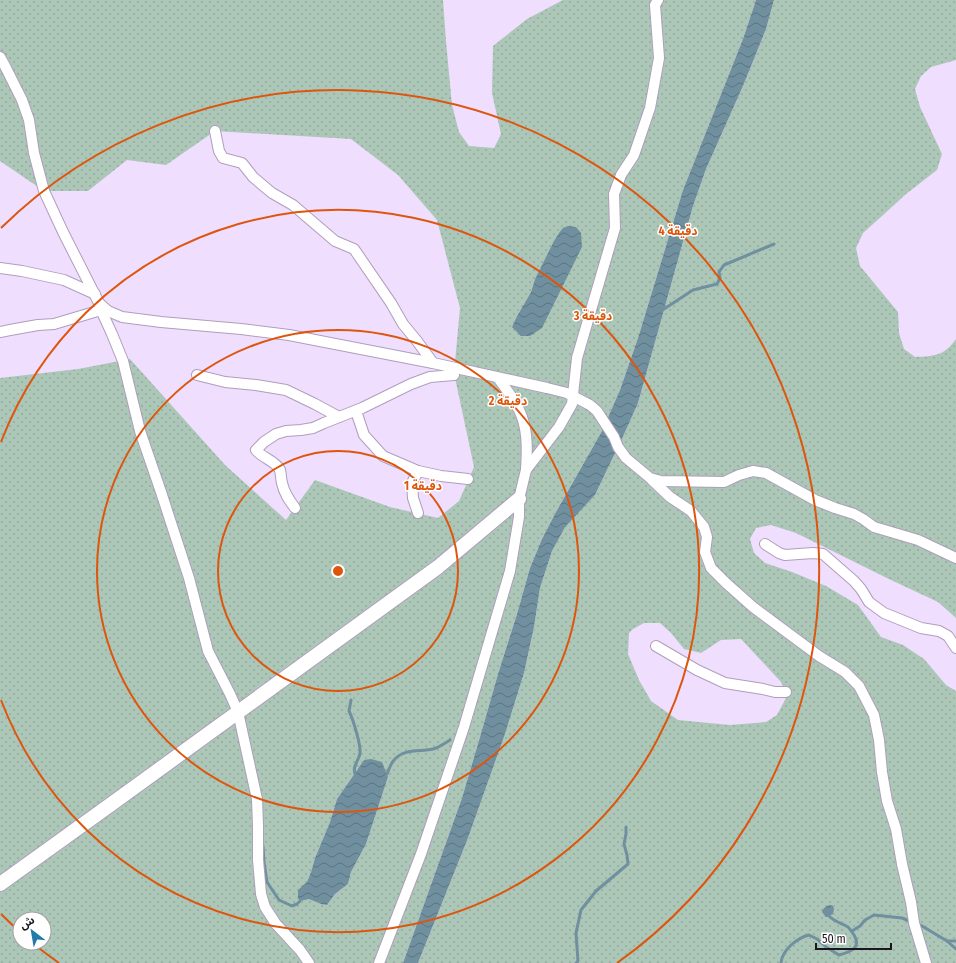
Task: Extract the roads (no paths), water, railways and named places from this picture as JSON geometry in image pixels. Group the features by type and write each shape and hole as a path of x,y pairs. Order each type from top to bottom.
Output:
{"main road":[{"path":"0,884 438,567 519,499"}],"street":[{"path":"526,470 559,427 572,404 577,358 615,228 614,194 621,175 634,155 650,108 659,58 655,5 658,0"},
{"path":"0,57 22,100 29,120 34,153 44,191 98,302 123,361 140,431 189,578 208,651 238,712 257,799 258,860 261,894 265,908 276,924 300,950 309,963"},
{"path":"215,131 219,151 223,158 242,163 253,177 272,193 293,205 335,241 354,249 391,303 403,324 433,363"},
{"path":"0,268 64,280 98,302 108,311 122,317 289,335 433,363 547,388 573,396 590,405 597,411 626,458 670,497 690,512 704,527 707,537 705,552 711,568 753,607 819,656 845,672 859,686 874,715 879,740 887,801 896,829 914,923 926,963"},
{"path":"0,332 38,325 54,324 98,302"},
{"path":"197,374 225,382 286,390 339,417"},
{"path":"295,508 287,497 282,483 280,470 275,464 260,455 256,450 264,442 276,434 286,431 313,428 356,411 411,384 430,377 454,376"},
{"path":"379,963 421,854 464,727 510,571 519,517 519,499 526,470 526,433 522,417 512,396 498,378"},
{"path":"356,411 364,435 383,456 418,471 441,476 468,479"},
{"path":"418,471 412,483 418,513"},
{"path":"650,478 661,481 724,482 739,475 753,471 766,473 815,500 854,514 874,527 918,540 956,558"},
{"path":"765,544 785,555 813,553 823,554 854,581 869,602 884,614 921,628 939,630 948,636 956,648"},
{"path":"656,646 697,670 725,682 775,692 786,692"}],"water":[{"path":"756,0 774,0 766,29 743,86 706,169 693,206 638,403 595,495 565,527 552,551 540,588 534,627 524,673 505,734 468,838 418,963 403,963 462,798 530,568 542,539 556,512 602,431 620,390 638,338 683,190 743,39"},
{"path":"568,226 576,227 581,233 582,247 542,328 530,336 521,336 512,327 531,292 535,279 554,241 563,228"},
{"path":"371,759 382,762 388,777 366,844 351,872 348,884 335,894 327,905 309,899 300,901 298,898 298,890 307,882 330,822 337,799 364,760"},
{"path":"830,905 833,906 834,909 833,914 826,917 822,911 825,907"}],"waterway":[{"path":"661,311 693,290 717,284 720,278 719,272 724,265 774,244"},
{"path":"351,700 349,711 353,720 360,749 360,753 354,768 355,774"},
{"path":"387,774 393,761 398,756 407,752 433,749 450,740"},
{"path":"576,963 578,961 576,933 581,910 596,891 628,864 624,844 626,827"},
{"path":"263,846 267,882 279,900 292,906 300,901"},
{"path":"852,931 860,926 865,920 874,915 902,918 912,922"},
{"path":"781,963 787,949 795,942 809,935 839,955 854,949 857,943 856,939 848,927 829,916"},
{"path":"917,924 947,941 956,949"},
{"path":"947,941 956,941"}]}
